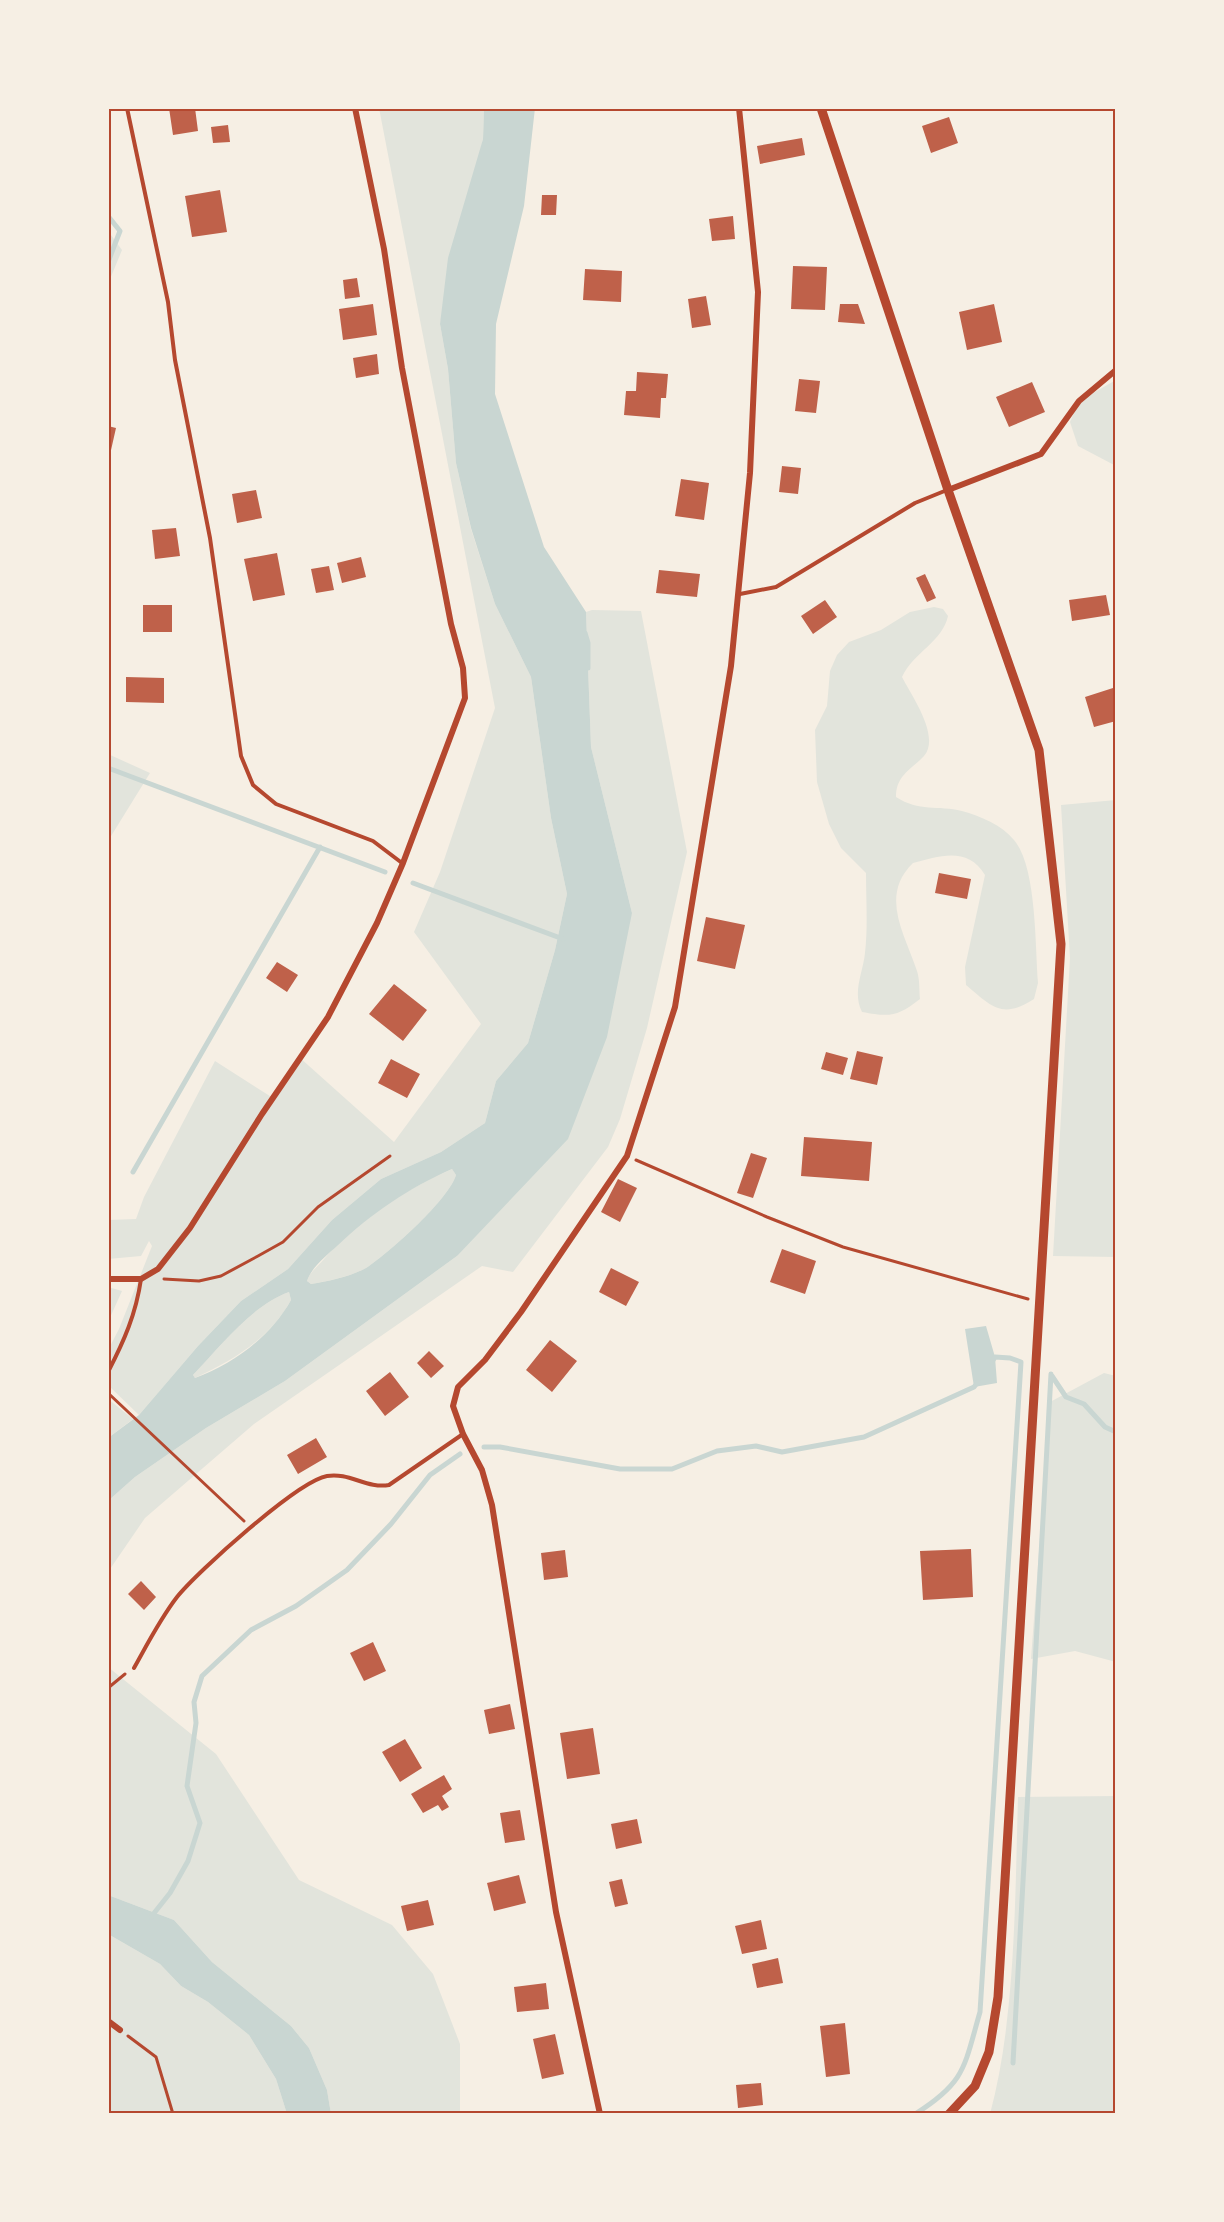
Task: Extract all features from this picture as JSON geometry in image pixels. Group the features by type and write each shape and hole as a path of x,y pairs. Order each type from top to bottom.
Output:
{"street":[{"path":"108,1279 141,1279 158,1269 190,1228 262,1114 328,1017 377,923 403,863 465,698 465,684 402,368 384,249 355,108"},
{"path":"600,2114 556,1912 492,1505 482,1470 463,1434 453,1406 458,1387 485,1360 521,1312 627,1156 675,1007 708,819 740,594 750,473 758,292 739,108"},
{"path":"821,108 948,490 1039,750 1061,944 1039,1302 1033,1450 998,1997 989,2052 975,2086 949,2114"},
{"path":"948,490 1041,454 1079,402 1116,370"},
{"path":"108,2021 120,2030"}],"lane":[{"path":"127,108 168,302 174,360 210,538 241,756 253,785 276,804 373,841 403,863"},
{"path":"740,594 776,587 915,503 948,490"},
{"path":"108,1372 127,1335 137,1306 141,1279"},
{"path":"134,1668 157,1625 179,1595 251,1527 288,1498 325,1476 343,1476 377,1487 389,1485 463,1434"}],"path":[{"path":"141,1279 199,1281 220,1276 283,1242 318,1207 390,1156"},
{"path":"627,1156 767,1217 843,1247 1039,1302"},
{"path":"108,1393 251,1527"},
{"path":"108,1688 115,1680 134,1668"},
{"path":"120,2030 156,2057 173,2114"}],"shaded area":[{"path":"379,108 484,108 483,139 440,324 448,369 456,463 471,529 495,604 531,677 551,818 567,894 555,950 528,1043 496,1081 485,1123 441,1152 381,1179 332,1220 288,1269 241,1301 198,1346 139,1415 108,1385 108,1350 119,1329 152,1246 149,1241 141,1256 108,1259 108,1220 136,1219 144,1197 215,1061 273,1098 299,1057 394,1142 481,1024 414,932 440,872 495,708"},
{"path":"484,108 535,108 524,206 496,324 495,394 544,547 586,612 591,747 632,913 607,1037 568,1139 457,1256 285,1381 206,1428 135,1477 108,1501 108,1438 139,1415 198,1346 241,1301 288,1269 332,1220 381,1179 441,1152 485,1123 496,1081 528,1043 555,950 567,894 551,818 531,677 495,604 471,528 456,463 448,369 440,324 448,258 483,139","holes":["452,1169 456,1175 443,1197 418,1224 379,1259 363,1270 333,1280 311,1284 307,1281 312,1271 324,1258 377,1212 405,1193","289,1292 291,1300 262,1337 224,1365 195,1378 193,1375 249,1317 275,1298"]},
{"path":"108,231 122,250 108,284"},
{"path":"1116,380 1116,466 1078,446 1070,422 1079,401"},
{"path":"934,607 943,609 948,616 945,625 902,677 923,716 929,738 928,748 924,756 901,778 896,797 913,805 953,809 976,816 997,826 1014,840 1022,852 1031,888 1038,983 1034,999 1013,1009 997,1008 966,985 965,967 985,875 970,860 943,856 913,863 903,876 898,889 896,902 898,916 918,974 920,999 893,1014 872,1014 862,1012 858,997 866,943 866,873 841,848 829,824 817,782 815,730 827,706 830,671 837,655 849,642 881,630 910,612"},
{"path":"592,610 641,611 687,852 647,1028 620,1119 608,1147 513,1272 482,1266 254,1424 145,1518 108,1572 108,1501 135,1477 206,1428 285,1381 457,1256 632,913 591,747 586,612"},
{"path":"108,754 150,773 108,841"},
{"path":"1116,800 1116,1257 1053,1256 1070,958 1061,805"},
{"path":"452,1169 456,1175 443,1197 418,1224 379,1259 363,1270 333,1280 311,1284 307,1281 312,1272 338,1244 367,1218 399,1196"},
{"path":"108,1287 122,1291 108,1322"},
{"path":"289,1292 291,1300 273,1326 262,1337 224,1364 195,1378 193,1375 249,1317 275,1298"},
{"path":"986,1326 995,1357 997,1383 974,1387 965,1329"},
{"path":"1104,1373 1116,1376 1116,1662 1075,1651 1031,1659 1050,1402"},
{"path":"108,1399 133,1419 108,1438"},
{"path":"108,1667 216,1754 299,1880 392,1925 433,1974 460,2044 460,2114 331,2114 327,2090 309,2048 291,2026 212,1962 174,1920 108,1895"},
{"path":"1116,1796 1116,2114 990,2114 1005,2038 1013,1957 1018,1797"},
{"path":"108,1895 174,1920 212,1962 291,2026 309,2048 327,2090 331,2114 287,2114 276,2079 249,2035 208,2002 181,1986 160,1964 108,1934"},
{"path":"108,1934 160,1964 181,1986 208,2002 249,2035 276,2079 287,2114 108,2114"}],"building":[{"path":"169,108 195,108 198,131 173,135"},
{"path":"949,117 958,143 931,153 922,126"},
{"path":"228,125 230,142 213,143 211,127"},
{"path":"802,138 805,155 760,164 757,146"},
{"path":"220,190 227,232 192,237 185,196"},
{"path":"542,195 557,195 556,215 541,215"},
{"path":"733,216 735,239 712,241 709,219"},
{"path":"793,266 827,267 825,310 791,309"},
{"path":"585,269 622,271 621,302 583,300"},
{"path":"357,278 360,297 345,299 343,280"},
{"path":"706,296 711,325 692,328 688,299"},
{"path":"373,304 377,335 343,340 339,309"},
{"path":"840,304 858,304 865,324 838,322"},
{"path":"994,304 1002,342 967,350 959,312"},
{"path":"377,354 379,374 356,378 353,358"},
{"path":"637,372 668,374 666,398 661,398 660,418 624,415 626,391 636,391"},
{"path":"799,379 820,381 816,413 795,411"},
{"path":"1032,382 1045,412 1009,427 996,397"},
{"path":"108,426 116,428 109,459 108,459"},
{"path":"782,466 801,468 798,494 779,492"},
{"path":"681,479 709,483 704,520 675,516"},
{"path":"256,490 262,518 237,523 232,494"},
{"path":"176,528 180,556 155,559 152,530"},
{"path":"277,553 285,595 253,601 244,559"},
{"path":"361,557 366,577 342,583 337,563"},
{"path":"329,566 334,590 316,593 311,569"},
{"path":"659,570 700,574 697,597 656,593"},
{"path":"925,574 936,598 927,602 916,578"},
{"path":"1106,595 1110,615 1072,621 1069,600"},
{"path":"825,600 837,617 813,634 801,616"},
{"path":"143,605 172,605 172,632 143,632"},
{"path":"126,677 164,678 164,703 126,702"},
{"path":"1113,688 1116,721 1094,727 1085,697"},
{"path":"939,873 971,879 967,899 935,893"},
{"path":"706,917 745,925 735,969 697,961"},
{"path":"277,962 298,975 287,992 266,978"},
{"path":"394,984 427,1010 403,1041 369,1014"},
{"path":"857,1051 883,1057 877,1085 850,1079"},
{"path":"826,1052 848,1058 843,1075 821,1069"},
{"path":"391,1059 420,1074 407,1098 378,1083"},
{"path":"804,1137 872,1142 869,1181 801,1176"},
{"path":"751,1153 767,1158 753,1198 737,1193"},
{"path":"618,1179 637,1188 620,1222 601,1212"},
{"path":"782,1249 816,1261 805,1294 770,1282"},
{"path":"611,1268 639,1282 626,1306 599,1292"},
{"path":"550,1340 577,1361 552,1392 526,1370"},
{"path":"429,1351 444,1366 431,1378 417,1363"},
{"path":"390,1372 409,1397 385,1416 366,1391"},
{"path":"316,1438 327,1457 298,1474 287,1455"},
{"path":"971,1549 973,1597 923,1600 920,1551"},
{"path":"565,1550 568,1577 544,1580 541,1553"},
{"path":"141,1581 156,1597 144,1610 128,1594"},
{"path":"373,1642 386,1671 364,1681 350,1653"},
{"path":"510,1704 515,1729 489,1734 484,1710"},
{"path":"593,1728 600,1774 567,1779 560,1733"},
{"path":"405,1739 422,1768 400,1782 382,1752"},
{"path":"444,1775 452,1789 442,1796 449,1807 442,1811 438,1805 423,1813 411,1794"},
{"path":"520,1810 525,1840 505,1843 500,1813"},
{"path":"637,1819 642,1843 616,1849 611,1824"},
{"path":"519,1875 526,1903 494,1911 487,1883"},
{"path":"622,1879 628,1904 615,1907 609,1882"},
{"path":"428,1900 434,1925 407,1931 401,1906"},
{"path":"761,1920 767,1949 742,1954 735,1926"},
{"path":"778,1958 783,1983 757,1988 752,1964"},
{"path":"546,1983 549,2009 517,2012 514,1987"},
{"path":"845,2023 850,2074 826,2077 820,2026"},
{"path":"555,2034 564,2074 542,2079 533,2039"},
{"path":"761,2083 763,2105 738,2108 736,2085"}],"waterway":[{"path":"108,216 120,231 108,262"},
{"path":"585,633 588,643 588,668"},
{"path":"108,768 385,872"},
{"path":"133,1172 320,847"},
{"path":"413,883 563,939"},
{"path":"915,2114 932,2103 961,2072 980,2012 1021,1362 1010,1358 995,1357 992,1362"},
{"path":"1013,2063 1051,1374"},
{"path":"1052,1376 1066,1397 1084,1404 1105,1427 1116,1432"},
{"path":"484,1447 500,1447 620,1469 672,1469 717,1451 756,1446 782,1452 864,1437 974,1387 978,1382"},
{"path":"151,1917 170,1893 188,1861 200,1823 187,1786 196,1723 194,1702 202,1676 251,1630 296,1606 347,1570 391,1524 430,1475 460,1454"}]}
